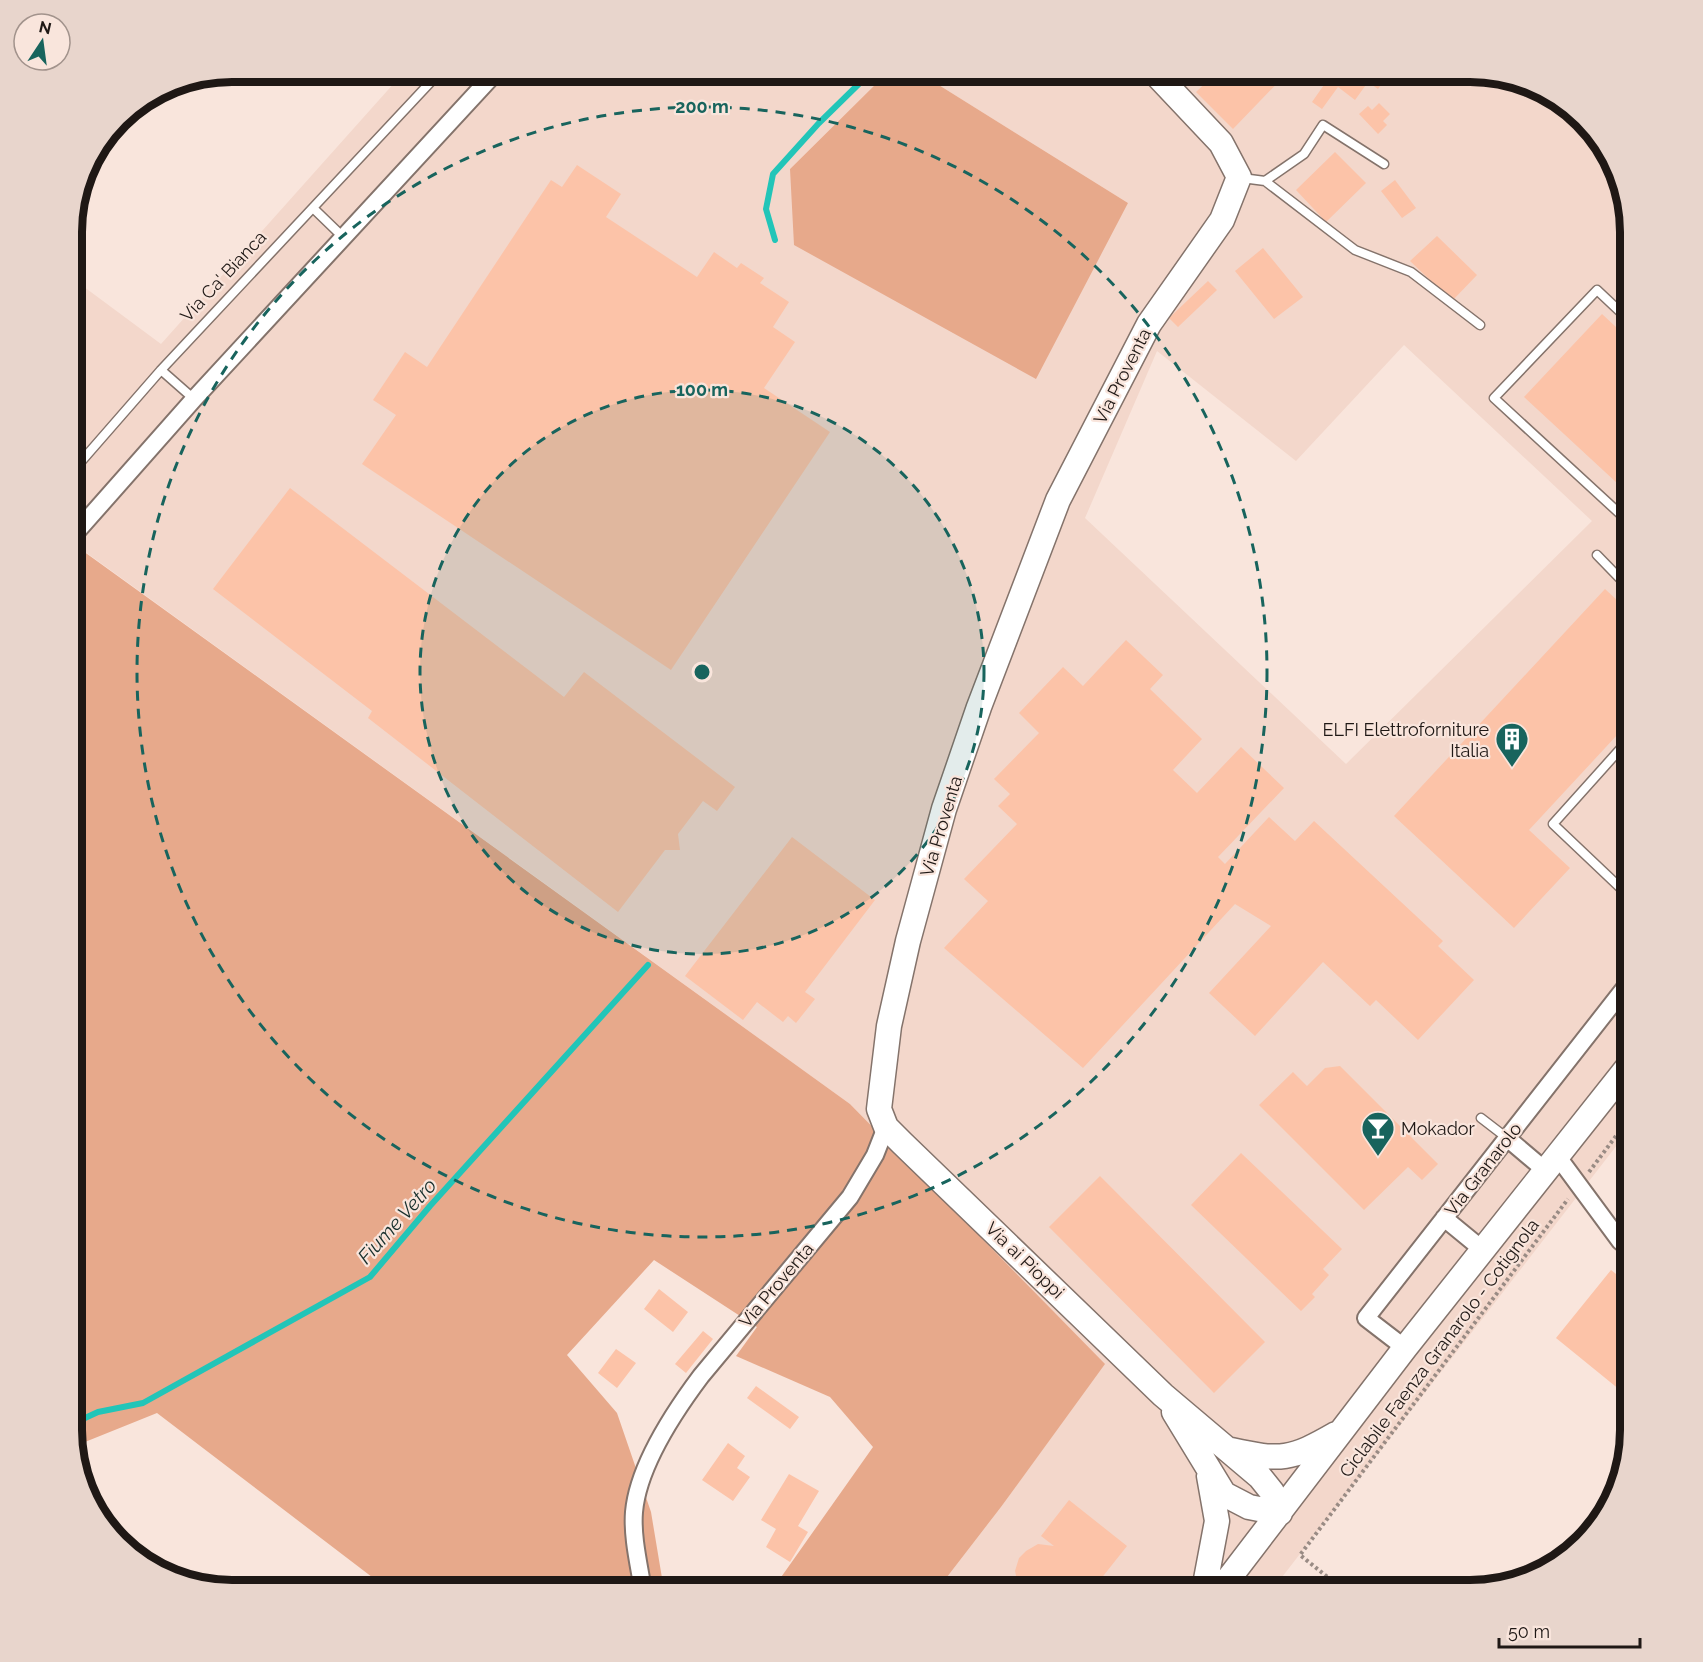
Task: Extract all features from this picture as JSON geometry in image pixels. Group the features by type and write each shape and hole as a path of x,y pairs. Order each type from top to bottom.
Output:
{"street":[{"path":"83,523 484,82"},
{"path":"1164,83 1221,142 1239,177"},
{"name":"Via Proventa","path":"642,1580 634,1513 642,1475 678,1407 700,1376 849,1197 875,1155 886,1127 879,1109 881,1080 900,975 944,808 980,707 1059,500 1149,324 1222,220 1239,177"},
{"name":"Via Granarolo","path":"1405,1348 1366,1318 1620,994"},
{"path":"1228,1580 1405,1348 1620,1077"},
{"name":"Via ai Pioppi","path":"886,1127 1163,1395 1231,1450 1272,1492 1280,1513 1263,1511 1233,1500 1224,1494 1163,1395"},
{"path":"1507,1138 1552,1164 1579,1186 1620,1241"},
{"path":"1444,1218 1483,1251"},
{"name":"Via ai Pioppi","path":"1231,1450 1266,1458 1288,1457 1303,1452 1346,1428"},
{"name":"Via ai Pioppi","path":"1206,1465 1217,1521 1206,1580"}],"lane":[{"name":"Via Ca' Bianca","path":"83,460 161,370 431,82"},
{"path":"1265,181 1304,153 1323,125 1384,164"},
{"path":"1239,177 1265,181 1355,250 1411,272 1480,325"},
{"path":"313,208 343,237"},
{"path":"1620,312 1597,290 1494,398 1620,514"},
{"path":"161,370 194,399"},
{"path":"1597,555 1620,579"},
{"path":"1620,748 1553,824 1620,888"},
{"path":"1481,1118 1507,1138"}],"path":[{"name":"Ciclabile Faenza Granarolo - Cotignola","path":"1329,1580 1300,1555 1620,1131"}],"shaded area":[{"path":"395,82 877,83 790,169 1128,203 935,83 1481,83 1519,90 1537,98 1562,113 1583,133 1600,157 1613,184 1620,222 1620,1141 1280,1580 945,1580 1001,1507 1104,1364 850,1104 83,552 83,286 161,344","holes":["1404,345 1592,521 1346,764 1085,518 1157,351 1296,461"]},
{"path":"877,83 935,83 1128,203 1036,379 794,245 790,169"},
{"path":"83,551 850,1104 1105,1364 945,1580 779,1580 873,1447 830,1397 736,1356 757,1327 654,1260 567,1355 617,1413 651,1512 662,1580 376,1580 157,1413 83,1443"}],"building":[{"path":"1206,83 1278,83 1233,129 1196,92"},
{"path":"1325,83 1367,83 1355,100 1338,87 1322,109 1312,102"},
{"path":"1369,83 1382,83 1378,89"},
{"path":"1379,103 1390,114 1383,121 1387,125 1378,134 1359,114 1368,106 1372,110"},
{"path":"1335,152 1366,183 1326,222 1296,190"},
{"path":"577,165 621,194 606,217 697,277 714,252 737,268 741,263 764,278 760,283 789,302 773,327 795,342 764,388 830,432 671,670 362,464 396,415 373,400 405,352 427,367 551,180 562,187"},
{"path":"1395,180 1416,208 1402,218 1381,191"},
{"path":"1437,236 1477,275 1452,301 1410,261"},
{"path":"1263,248 1303,297 1274,319 1235,271"},
{"path":"1208,281 1217,290 1178,327 1169,318"},
{"path":"1602,314 1620,331 1620,486 1524,397"},
{"path":"290,488 564,697 584,672 735,787 717,811 703,801 678,834 680,850 665,850 618,912 368,718 372,711 213,589"},
{"name":"ELFI Elettroforniture Italia","path":"1605,589 1620,603 1620,732 1529,830 1570,868 1514,928 1394,816"},
{"path":"1126,640 1163,675 1150,689 1202,739 1173,770 1197,793 1241,747 1284,788 1218,857 1225,864 1269,817 1295,841 1314,821 1443,941 1438,946 1474,980 1418,1040 1376,1000 1370,1006 1323,962 1255,1036 1209,993 1271,926 1235,904 1083,1068 944,948 988,901 964,879 1017,824 998,806 1010,794 994,779 1039,733 1019,713 1063,667 1083,686"},
{"path":"792,837 875,900 805,992 815,999 796,1023 788,1016 783,1022 757,1002 743,1020 685,976"},
{"path":"1340,1066 1438,1164 1422,1180 1408,1167 1364,1210 1259,1105 1293,1072 1307,1086 1325,1068"},
{"path":"1241,1153 1342,1249 1323,1269 1329,1275 1312,1294 1315,1297 1301,1311 1191,1205"},
{"path":"1100,1176 1265,1342 1214,1393 1049,1227"},
{"path":"1611,1270 1620,1277 1620,1390 1556,1338"},
{"path":"659,1289 688,1312 673,1332 644,1309"},
{"path":"703,1331 713,1339 686,1373 675,1364"},
{"path":"616,1349 636,1363 617,1388 598,1373"},
{"path":"756,1386 799,1417 790,1429 747,1398"},
{"path":"728,1443 745,1456 737,1468 750,1477 733,1501 702,1480"},
{"path":"789,1474 819,1491 798,1526 808,1532 790,1562 766,1547 776,1529 761,1520"},
{"path":"1069,1500 1127,1546 1100,1580 1096,1576 1093,1580 1017,1580 1015,1571 1019,1558 1026,1551 1038,1544 1054,1546 1041,1536"}],"waterway":[{"name":"Fiume Vetro","path":"775,240 766,209 773,174 819,123 860,83"},
{"name":"Fiume Vetro","path":"82,1419 98,1412 143,1403 370,1277 430,1206 648,965"}],"place":[{"name":"ELFI Elettroforniture Italia","path":"1512,768"},
{"name":"Mokador","path":"1378,1157"}]}
